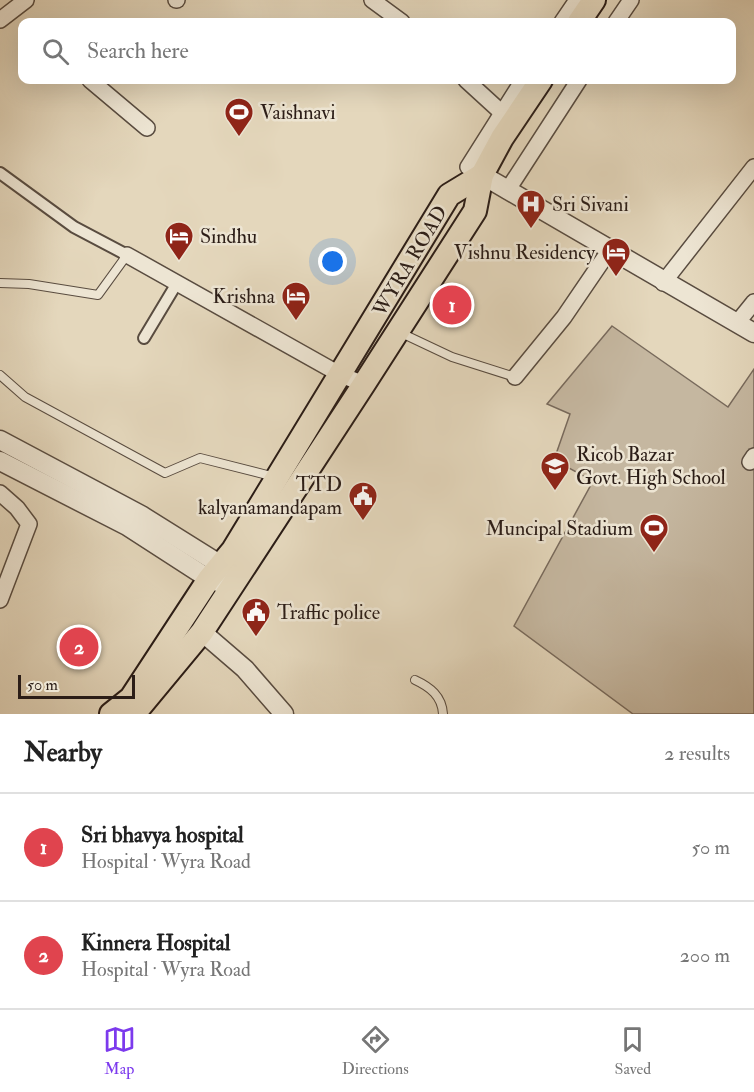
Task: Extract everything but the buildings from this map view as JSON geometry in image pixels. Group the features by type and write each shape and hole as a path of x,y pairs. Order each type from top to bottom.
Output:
{"main road":[{"path":"582,18 594,0"},
{"path":"482,175 502,138 538,84"},
{"name":"WYRA ROAD","path":"111,714 131,698 225,577 364,384 475,211 482,175"},
{"name":"WYRA ROAD","path":"134,714 202,632 225,577 278,477 449,195 482,175"}],"street":[{"path":"6,16 26,0"},
{"path":"372,0 397,18"},
{"path":"565,18 577,0"},
{"path":"619,18 631,0"},
{"path":"95,84 147,128"},
{"path":"470,84 501,112"},
{"path":"520,84 468,167 663,283 754,333"},
{"path":"507,191 576,84"},
{"path":"663,283 754,167"},
{"path":"0,173 74,227 341,375 364,384"},
{"path":"515,377 564,317 609,251"},
{"path":"144,338 177,283"},
{"path":"737,322 754,302"},
{"path":"0,440 141,515 225,577"},
{"path":"0,461 225,577"},
{"path":"0,494 17,507 29,524 0,600"},
{"path":"202,632 245,669 284,714"}],"lane":[{"path":"0,283 29,284 98,295 127,255"},
{"path":"398,332 452,357 515,377"},
{"path":"0,375 25,397 165,472 200,458 278,477"},
{"path":"415,680 426,685 438,696 443,714"}],"shaded area":[{"name":"Muncipal Stadium","path":"612,326 728,407 754,369 754,714 633,714 514,626 593,481 554,460 570,414 547,404"}],"place":[{"name":"Vaishnavi","path":"239,138"},
{"name":"Sri Sivani","path":"531,230"},
{"name":"Sindhu","path":"179,262"},
{"name":"Vishnu Residency","path":"616,278"},
{"name":"Sri bhavya hospital","path":"452,305"},
{"name":"Krishna","path":"296,322"},
{"name":"Ricob Bazar Govt. High School","path":"555,492"},
{"name":"TTD kalyanamandapam","path":"363,522"},
{"name":"Muncipal Stadium","path":"654,554"},
{"name":"Traffic police","path":"256,638"},
{"name":"Kinnera Hospital","path":"79,647"}]}
